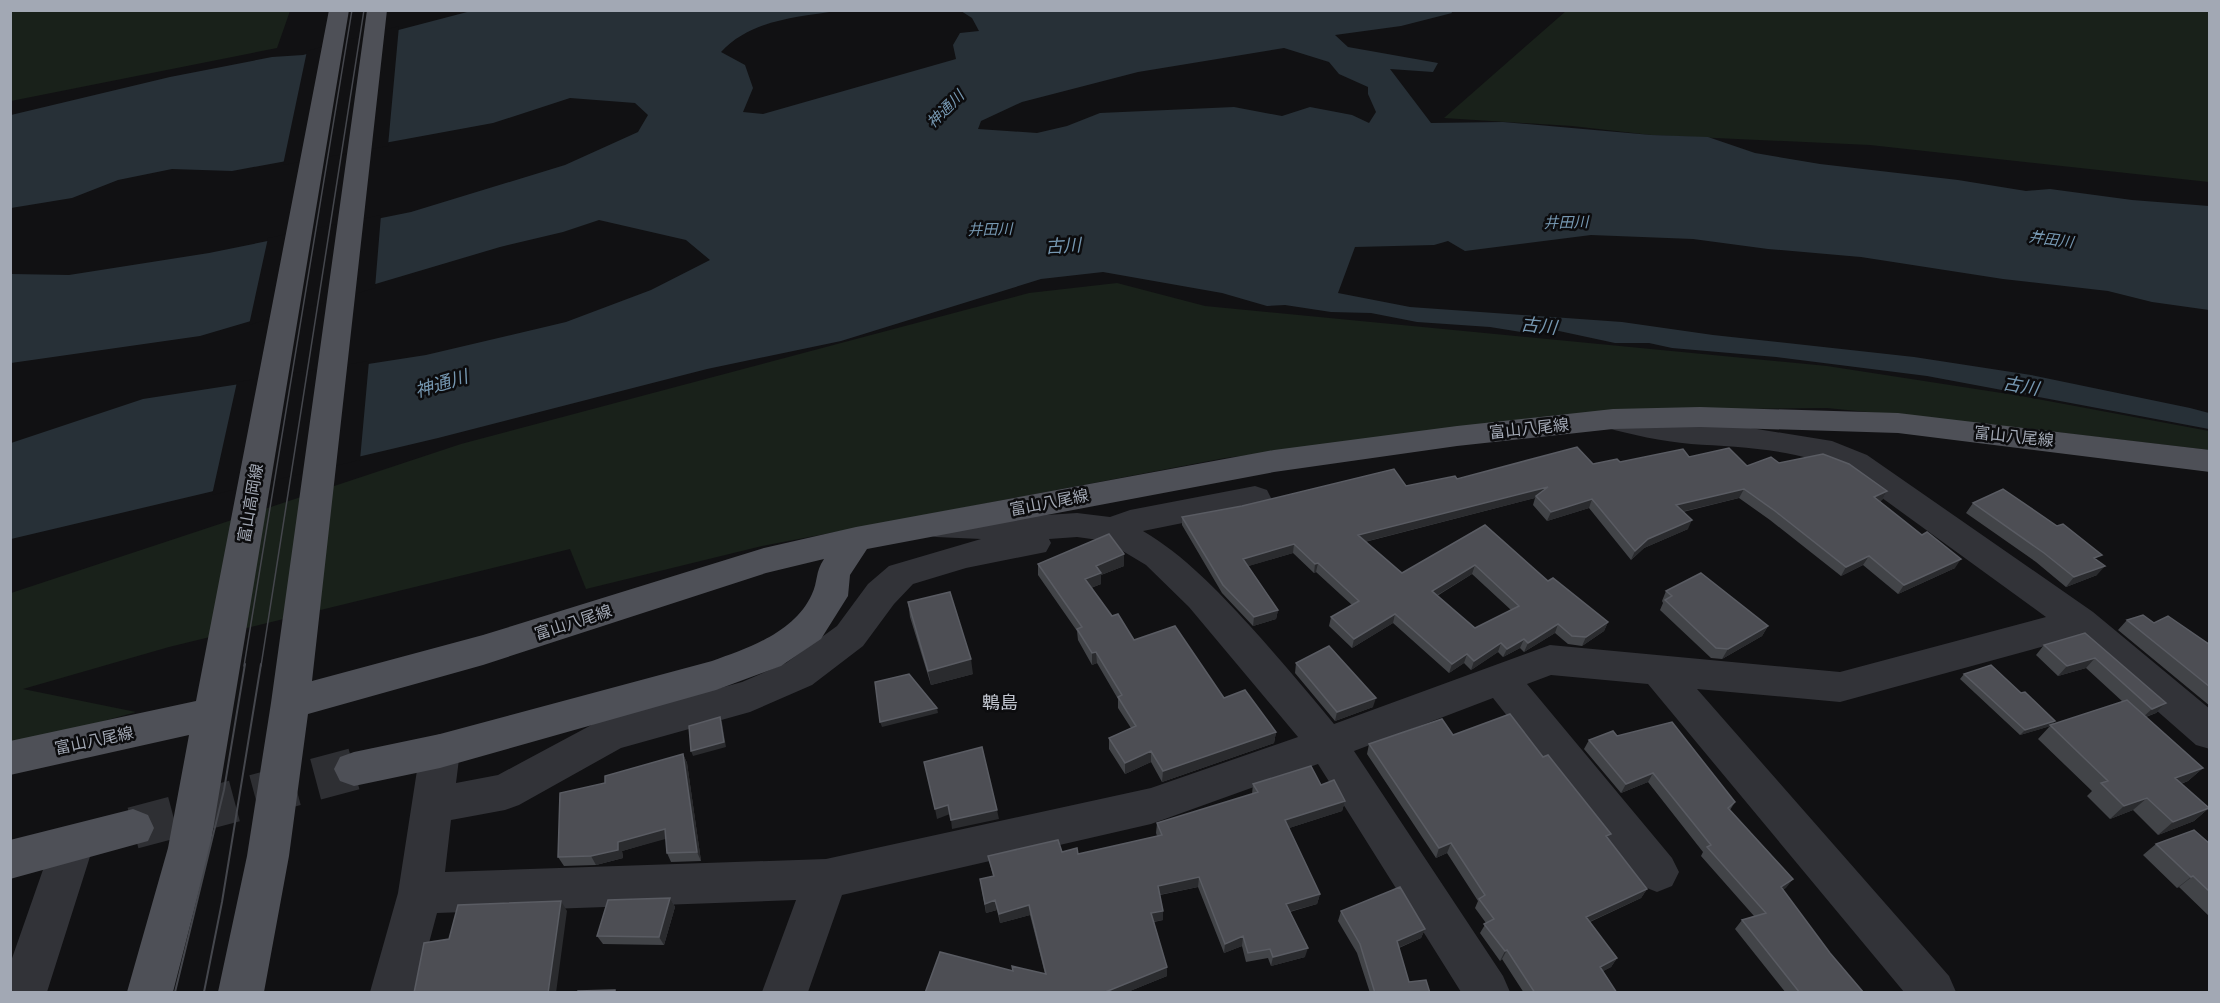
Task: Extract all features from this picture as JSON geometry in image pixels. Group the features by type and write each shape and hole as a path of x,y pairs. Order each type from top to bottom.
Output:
{"main road":[{"name":"富山高岡線","path":"150,993 189,848 339,10"},
{"path":"241,993 268,856 377,10"},
{"name":"富山八尾線","path":"290,692 483,651 764,561 856,539 1274,461 1456,436 1613,419 1700,417 1898,423 2210,462"},
{"path":"354,769 441,751 716,675 768,656 808,629 830,596 833,573 856,539"},
{"name":"富山八尾線","path":"10,758 214,706"},
{"path":"10,860 133,828"}],"street":[{"path":"1613,419 1688,433 1732,435 1832,452 1856,463 2080,622 2210,733"},
{"path":"432,806 505,792 611,734 750,696 799,674 850,636 881,594 901,575 965,555 1055,540 1130,522 1255,498"},
{"path":"929,525 1015,529 1077,525 1103,528 1158,556 1202,597 1284,690 1327,744 1487,993"},
{"path":"420,893 826,879 1151,806 1327,744 1550,660 1840,687 2080,622"},
{"path":"1658,670 1933,993"},
{"path":"1498,678 1657,872"},
{"path":"393,993 420,893 441,751"},
{"path":"24,993 73,844"},
{"path":"785,993 826,879"}],"shaded area":[{"path":"11,10 290,11 277,48 11,101"},
{"path":"1566,11 2209,11 2209,182 1870,145 1651,135 1572,126 1444,118"},
{"path":"1117,283 1205,306 1827,366 2021,396 2209,431 2209,450 1827,408 1611,410 1225,458 762,546 586,589 570,549 169,647 23,689 136,712 11,747 11,593 461,444 1029,293"}],"water":[{"path":"471,11 837,11 790,18 760,27 733,41 721,52 745,65 753,88 743,112 763,114 956,59 953,45 960,33 979,31 972,18 961,11 1451,11 1452,13 1401,26 1335,35 1348,47 1438,63 1433,72 1390,69 1431,123 1503,122 1651,135 1708,137 1755,153 1820,164 1958,180 2026,191 2050,189 2132,200 2209,206 2209,310 2152,302 2108,291 2003,279 1861,257 1768,249 1693,239 1591,235 1465,251 1448,241 1434,245 1355,247 1338,293 1410,307 1622,322 1713,335 1914,357 2031,375 2209,413 2209,429 1927,376 1776,357 1672,348 1649,343 1615,343 1559,331 1521,332 1490,327 1417,322 1371,313 1331,312 1285,305 1267,306 1222,293 1103,272 1041,279 841,341 707,369 438,438 11,539 11,443 143,399 426,355 566,322 651,290 710,260 686,240 599,220 200,336 11,363 11,274 69,275 209,253 411,212 565,165 638,132 648,115 635,103 570,98 493,123 232,171 172,169 118,180 72,198 11,208 11,115 170,77 272,57 303,55","holes":["1284,48 1329,62 1339,74 1368,87 1368,94 1376,112 1369,123 1352,115 1310,107 1282,116 1234,107 1100,113 1067,126 1037,133 978,129 981,121 1022,102 1138,72"]}],"pier":[{"path":"399,26 388,146 283,165 307,51"},
{"path":"381,215 375,288 249,325 268,238"},
{"path":"369,361 360,460 212,495 237,382"}],"building":[{"path":"1577,447 1593,464 1617,459 1620,462 1683,449 1689,457 1729,448 1747,466 1771,457 1779,463 1823,454 1849,464 1887,491 1874,497 1922,535 1927,532 1961,559 1904,585 1869,556 1846,567 1744,489 1676,505 1692,520 1648,539 1635,551 1592,499 1551,512 1536,496 1548,487 1358,535 1402,573 1485,525 1548,581 1553,578 1608,622 1586,637 1572,636 1558,624 1528,643 1524,639 1507,649 1501,643 1474,661 1467,654 1452,664 1395,614 1354,639 1331,617 1359,601 1294,544 1243,559 1278,610 1254,617 1223,585 1182,517 1242,506 1394,469 1406,486 1455,476 1457,479","holes":["1475,565 1519,606 1475,628 1432,591"]},
{"path":"2003,489 2057,526 2063,524 2102,555 2094,558 2105,566 2074,577 1973,503"},
{"path":"1109,534 1124,554 1096,566 1101,573 1085,579 1112,616 1118,614 1134,640 1175,626 1224,698 1245,690 1276,732 1163,771 1151,751 1125,763 1109,738 1136,726 1118,697 1122,695 1096,652 1092,653 1077,629 1082,627 1038,564"},
{"path":"1701,573 1768,626 1728,649 1716,648 1665,600 1672,596 1666,591"},
{"path":"950,592 971,659 928,671 908,602"},
{"path":"2143,615 2154,623 2168,616 2210,645 2210,687 2127,620"},
{"path":"2085,633 2166,703 2152,709 2095,658 2067,666 2044,645"},
{"path":"1329,646 1376,698 1337,712 1296,663"},
{"path":"1991,665 2021,693 2025,692 2055,721 2025,730 1964,674"},
{"path":"909,674 937,708 880,722 875,682"},
{"path":"2127,700 2203,768 2175,778 2209,808 2173,822 2147,798 2124,806 2101,783 2108,781 2050,725"},
{"path":"1510,714 1543,757 1548,755 1611,834 1606,836 1647,889 1586,917 1617,958 1600,967 1617,993 1535,993 1507,950 1505,951 1484,924 1494,919 1479,899 1485,895 1451,843 1439,848 1369,744 1442,719 1453,735"},
{"path":"720,717 724,742 691,751 689,726"},
{"path":"1672,722 1735,802 1728,808 1793,879 1781,887 1830,953 1864,993 1800,993 1742,920 1766,913 1707,847 1711,845 1653,773 1626,784 1589,740 1613,731 1617,736"},
{"path":"982,747 997,810 951,820 948,805 935,809 924,762"},
{"path":"683,754 697,852 667,853 665,829 618,842 618,850 591,856 558,857 560,793 605,783 605,776"},
{"path":"1311,766 1321,785 1334,780 1345,801 1285,820 1320,894 1286,904 1308,948 1273,957 1270,949 1248,953 1243,936 1225,944 1199,877 1158,886 1163,911 1151,913 1167,967 1103,993 925,993 940,952 1013,971 1012,966 1046,974 1029,905 999,914 995,900 985,904 980,879 994,876 988,856 1058,840 1062,852 1077,848 1078,854 1162,835 1157,823 1258,792 1253,784"},
{"path":"2194,830 2210,844 2210,892 2156,844"},
{"path":"1400,887 1425,929 1397,941 1409,982 1426,980 1430,993 1375,993 1360,944 1341,911"},
{"path":"670,898 659,937 597,936 608,900"},
{"path":"561,901 548,993 414,993 424,943 449,939 458,905"},
{"path":"615,990 615,993 578,993 578,991"}],"tunnel":[{"path":"133,828 354,769"}],"tram line":[{"path":"244,666 352,10"},
{"path":"261,666 364,10"},
{"path":"175,992 224,790 245,664"},
{"path":"204,992 222,902 261,664"}],"district":[{"name":"鵯島","path":"1000,702"}],"water label":[{"name":"神通川","path":"945,109"},
{"name":"井田川","path":"1566,222"},
{"name":"井田川","path":"990,229"},
{"name":"井田川","path":"2051,239"},
{"name":"古川","path":"1063,245"},
{"name":"古川","path":"1539,325"},
{"name":"神通川","path":"441,383"},
{"name":"古川","path":"2021,385"}]}
